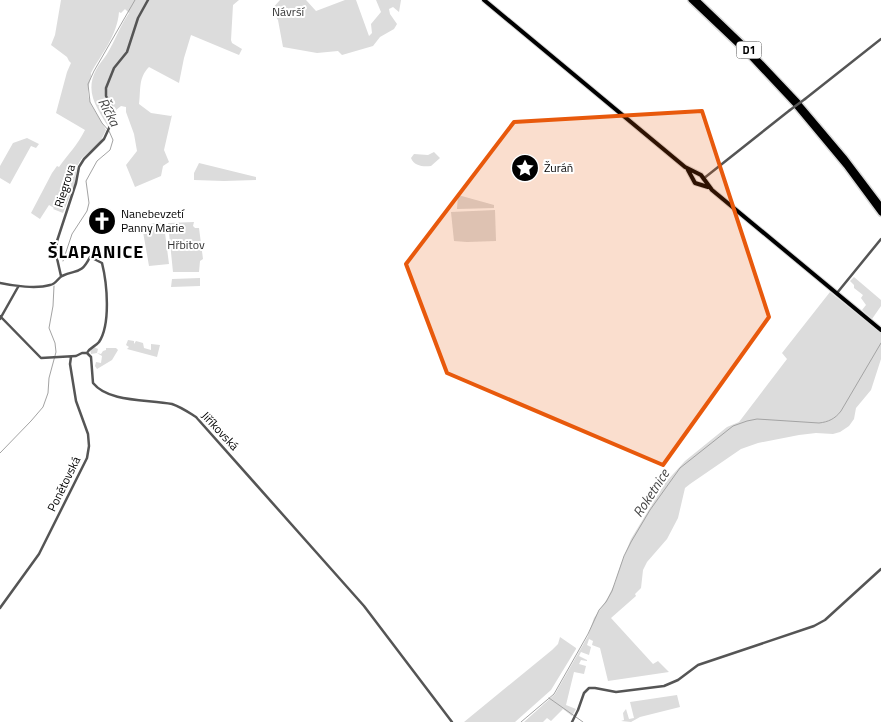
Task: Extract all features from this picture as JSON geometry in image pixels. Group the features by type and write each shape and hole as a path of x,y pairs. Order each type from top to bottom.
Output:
{"highway":[{"name":"D1","path":"690,0 797,105 881,213"},
{"name":"D1","path":"697,0 745,46 839,151 881,206"}],"main road":[{"path":"484,0 685,167 701,177 712,190 881,330"},
{"path":"685,167 694,178 695,183 712,190"},
{"path":"694,178 701,177"},
{"path":"700,184 701,177"}],"street":[{"name":"Riegrova","path":"61,276 56,254 57,241 76,183 79,167 84,159 100,145 115,115 106,96 106,88 114,68 127,52 138,18 148,0"},
{"path":"701,177 711,172 881,39"},
{"path":"837,293 881,239"},
{"path":"0,283 18,287 51,285 61,276 79,271 86,265 90,257 102,263 107,301 106,319 98,342 90,347 87,353 72,357 41,358 1,317 18,287"},
{"name":"Jiříkovská","path":"87,353 90,357 93,383 97,387 122,398 171,404 196,417 364,606 452,722"},
{"path":"62,357 67,359 70,366"},
{"path":"70,366 69,359 72,357"},
{"name":"Ponětovská","path":"0,608 39,554 87,458 88,434 77,405 70,366"},
{"path":"572,722 585,692 589,688 616,692 664,686 678,680 698,665 817,625 881,569"}],"highlighted area":[{"path":"702,111 769,317 663,465 447,373 406,264 514,122"}],"green space":[{"path":"61,0 239,0 233,5 231,40 232,43 242,49 239,55 191,35 179,83 149,67 145,71 141,84 139,104 151,113 172,115 164,150 169,162 163,166 161,176 135,187 126,165 137,151 126,107 121,106 116,110 117,114 115,111 109,128 94,100 91,86 96,70 110,49 129,13 125,9 121,13 119,12 112,37 91,73 88,90 91,103 106,130 100,142 82,158 77,166 75,183 63,213 49,205 40,219 31,213 52,173 73,149 85,130 56,113 71,63 67,57 51,45 55,35"},
{"name":"Návrší","path":"280,0 306,0 316,11 345,0 356,0 369,36 372,33 371,24 381,12 376,0 401,0 399,12 393,7 389,9 397,24 394,29 380,37 373,46 342,55 338,51 317,53 283,47 278,20 271,10"},
{"path":"27,138 39,144 36,148 31,146 10,184 0,178 0,166 13,143"},
{"path":"434,152 440,158 431,166 414,163 411,158 414,154 428,155"},
{"path":"199,163 256,177 256,180 194,180 194,173"},
{"path":"458,195 494,205 494,208 457,209"},
{"path":"495,210 496,241 454,241 451,212"},
{"path":"159,222 164,225 169,264 149,266 142,226"},
{"name":"Hřbitov","path":"194,222 193,226 199,228 203,259 200,261 199,272 173,272 168,223"},
{"path":"854,277 881,300 881,306 872,319 862,310 866,305 861,298 863,295 854,288 850,281"},
{"path":"200,278 200,286 171,287 172,279"},
{"path":"830,292 881,333 881,359 871,390 856,408 854,419 849,426 833,434 799,435 758,443 741,449 685,488 678,518 667,539 647,562 643,570 641,588 635,594 636,596 611,618 653,664 658,661 669,672 608,681 600,648 592,645 593,641 589,639 587,645 591,647 589,655 581,652 579,656 587,660 581,660 579,664 586,666 584,674 574,672 566,705 576,709 572,716 563,709 551,721 547,718 543,722 524,722 555,694 588,636 594,618 615,583 631,539 665,483 685,461 727,427 739,422 787,359 782,353"},
{"path":"128,340 134,341 134,344 136,341 143,343 144,348 151,350 151,344 160,345 157,357 127,349 129,347 126,345"},
{"path":"94,347 98,349 97,353 91,354 90,349"},
{"path":"106,348 116,348 118,350 112,360 97,369 95,366 96,362 101,363 102,356 97,353 101,354"},
{"path":"560,637 576,649 551,690 515,722 464,722 552,650 558,644"},
{"path":"677,695 680,707 640,717 631,722 621,721 624,720 623,713 626,709 629,719 634,718 630,702"}],"waterway":[{"name":"Říčka","path":"63,261 72,234 87,211 89,203 86,181 97,161 110,150 113,140 90,102 88,84 135,0"},
{"name":"Říčka","path":"0,453 43,407 48,393 49,378 56,352 55,343 49,328 54,286"},
{"name":"Roketnice","path":"521,722 554,694 588,634 599,610 612,591 631,542 650,510 680,468 733,426 747,421 757,419 819,423 834,418 841,411 881,343"},
{"path":"549,698 583,722"}],"place":[{"name":"Žuráň","path":"525,168"},
{"name":"Nanebevzetí Panny Marie","path":"102,221"}],"district":[{"name":"ŠLAPANICE","path":"96,252"}]}
